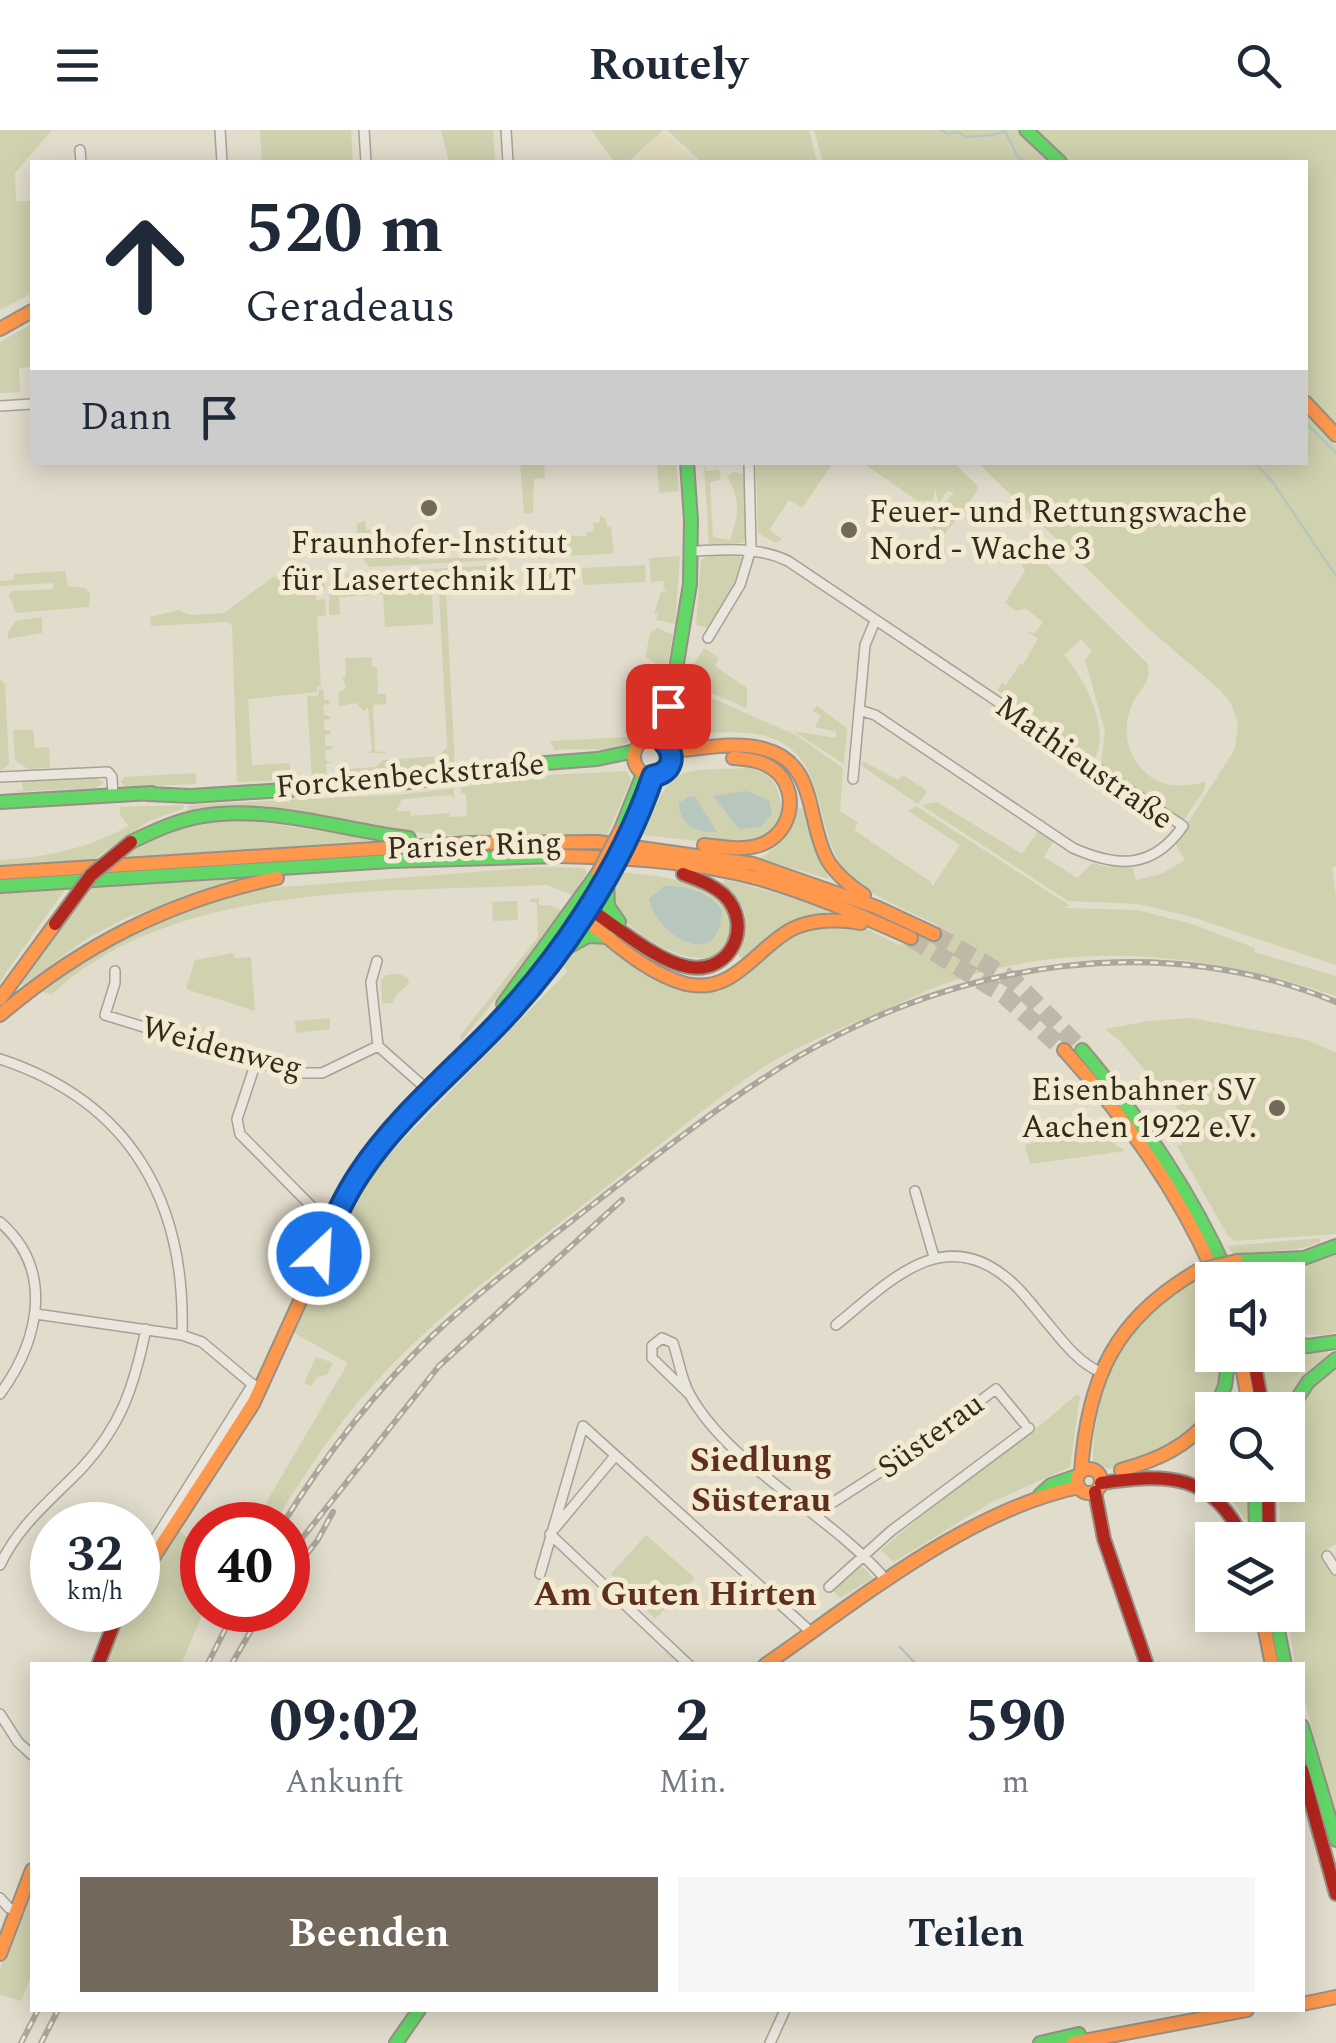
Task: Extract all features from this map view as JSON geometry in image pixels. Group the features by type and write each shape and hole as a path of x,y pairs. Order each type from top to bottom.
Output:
{"main road":[{"path":"1026,130 1058,160"},
{"path":"0,329 30,313"},
{"path":"1308,405 1336,435"},
{"path":"642,766 665,772 668,706 685,625 692,551 687,465"},
{"path":"477,1043 484,1028 605,875 627,829 645,740 665,748 760,761 778,773 791,803 780,832 768,842 754,846 642,839 598,842"},
{"name":"Pariser Ring","path":"0,873 469,843 598,842 753,864 876,906 934,934 852,888 837,873 822,848 808,786 795,766 780,755 756,748 665,748"},
{"name":"Forckenbeckstraße","path":"0,802 148,794 190,796 410,782 597,759 642,766"},
{"path":"0,999 91,876 131,842 172,822 229,812 281,815 367,834 469,843"},
{"name":"Pariser Ring","path":"0,886 394,861 501,857 656,860 755,878 834,903 911,938 850,920 819,921 792,930 722,981 693,986 667,977 610,938"},
{"path":"589,859 700,878 728,895 736,909 736,942 727,956 706,967 692,968 674,962 615,918 608,906 605,875"},
{"path":"0,1015 52,970 110,935 174,906 256,882 394,861"},
{"path":"581,909 630,932"},
{"path":"581,909 610,938"},
{"path":"160,1548 236,1432 334,1222 364,1167 502,1018 555,954 581,909"},
{"path":"555,954 588,936 610,938"},
{"path":"1064,1050 1144,1144 1188,1216 1209,1262"},
{"path":"1082,1050 1169,1159 1226,1262"},
{"path":"1283,1262 1336,1246"},
{"path":"1146,1662 1104,1539 1097,1532 1086,1429 1100,1372 1118,1336 1148,1301 1195,1272"},
{"path":"1305,1345 1336,1342"},
{"path":"1302,1392 1336,1359"},
{"path":"770,1662 985,1520 1040,1496 1149,1462 1179,1449 1195,1437"},
{"path":"1089,1481 1149,1476 1180,1479 1219,1500 1236,1522"},
{"path":"99,1662 111,1632"},
{"path":"1265,1632 1271,1662"},
{"path":"1279,1632 1284,1662"},
{"path":"1305,1736 1336,1840"},
{"path":"1305,1781 1336,1894"},
{"path":"0,1954 30,1876"},
{"path":"1305,2001 1336,1997"},
{"path":"396,2043 418,2012"},
{"path":"1072,2043 1136,2036 1238,2012"},
{"path":"1040,2043 1125,2026 1136,2036"}],"street":[{"path":"220,130 222,160"},
{"path":"364,130 366,160"},
{"path":"506,130 508,160"},
{"path":"80,150 81,160"},
{"path":"0,406 30,404"},
{"path":"708,638 740,585 751,549 749,465"},
{"path":"692,551 751,549"},
{"name":"Mathieustraße","path":"751,549 770,552 788,561 1182,826 1168,846 1150,856 1128,862 1096,858 1073,848 875,715 859,710"},
{"path":"853,779 865,645 876,621"},
{"path":"0,777 108,772 113,796"},
{"path":"377,961 371,982 378,1046 430,1092"},
{"name":"Weidenweg","path":"115,971 106,1016 256,1062 312,1075 378,1046"},
{"path":"0,1059 33,1072 81,1100 104,1118 137,1156 154,1182 175,1240 182,1288 182,1335"},
{"path":"256,1062 237,1119 238,1130 310,1206 334,1222"},
{"path":"915,1191 934,1257"},
{"path":"0,1222 32,1266 36,1290 36,1314 21,1363 0,1394"},
{"path":"836,1326 887,1284 934,1257 972,1258 1008,1278 1078,1358 1100,1372"},
{"path":"36,1314 182,1335 202,1342 256,1387 160,1533"},
{"path":"0,1565 22,1529 82,1468 107,1436 132,1388 146,1329"},
{"path":"689,1394 673,1343 666,1338 656,1342 650,1350 652,1358 736,1448 862,1555 886,1582"},
{"name":"Süsterau","path":"815,1514 908,1454 992,1385 1026,1426 862,1555"},
{"path":"540,1574 583,1426 811,1632"},
{"path":"550,1534 615,1456"},
{"path":"550,1534 686,1662"},
{"path":"829,1587 862,1555"},
{"path":"1327,1556 1336,1570"},
{"path":"0,1714 30,1753"},
{"path":"0,1898 18,1911"},
{"path":"770,2043 784,2012"}],"shaded area":[{"path":"662,131 695,160 644,160 640,153"},
{"path":"746,791 769,800 772,814 761,827 739,829 713,796"},
{"path":"689,796 695,797 717,832 696,829 682,818 679,803"},
{"path":"664,886 696,891 722,910 719,930 711,941 687,942 663,925 649,899"}],"green space":[{"path":"0,130 52,130 15,173 16,201 30,201 30,294 0,310"},
{"path":"260,130 351,130 353,160 262,160"},
{"path":"441,130 493,130 495,160 448,160"},
{"path":"591,130 662,131 630,160 613,160"},
{"path":"667,130 809,130 816,160 699,160"},
{"path":"814,130 1016,130 1046,160 822,160"},
{"path":"1035,130 1336,130 1336,426 1308,394 1308,160 1067,160"},
{"path":"30,325 30,367 19,368 20,392 0,393 0,342"},
{"path":"1308,415 1336,446 1336,866 1332,868 1336,965 1189,916 1138,904 1068,901 921,805 937,802 1022,854 1039,830 1054,840 1044,857 1077,878 1093,863 1132,866 1136,880 1161,874 1185,860 1175,843 1235,749 1238,724 1231,703 1218,688 1151,631 980,465 1308,465"},
{"path":"520,465 544,465 545,478 534,479 533,513 524,513"},
{"path":"657,465 676,465 679,491 659,493"},
{"path":"756,465 832,465 802,508 789,500 769,530 782,539 776,543 758,533"},
{"path":"866,465 956,465 977,485 978,490 944,535 909,514 915,506 939,515 943,510 940,508 954,493 947,491 939,503 935,489 933,501 917,501"},
{"path":"704,466 707,471 718,470 721,474 719,480 710,482 713,537 730,540 737,507 727,476 734,472 745,475 747,533 743,543 709,544"},
{"path":"600,516 611,527 614,552 532,560 530,535 586,536 594,531 593,523 600,522"},
{"path":"365,520 366,530 372,529 374,522 376,552 391,551 392,558 399,557 398,551 415,550 419,560 497,556 498,560 369,567 359,553 373,552 371,533 357,533 357,524"},
{"path":"1023,541 1147,663 1147,681 1129,714 1128,741 1134,758 1152,778 1181,786 1205,782 1205,789 1183,821 1101,764 1105,731 1085,660 1092,651 1081,639 1064,655 1087,690 1098,720 1099,748 1094,759 997,690 1023,665 1038,639 1028,632 1035,633 1043,622 1025,608 1017,611 1005,603 1025,571 1016,551"},
{"path":"680,556 675,624 656,620 658,614 654,613 661,592 668,591 663,587 664,581 651,582 649,558"},
{"path":"708,556 742,558 733,587 709,628 696,625 701,560"},
{"path":"497,565 514,571 515,582 453,585 453,591 446,592 455,767 394,771 396,764 390,764 392,771 339,777 339,768 345,763 349,769 376,767 383,760 439,756 447,747 439,592 432,592 433,624 385,627 383,594 362,596 362,590 357,591 357,596 339,597 340,615 329,615 329,595 343,584 348,574"},
{"path":"645,565 646,582 583,585 582,568"},
{"path":"571,569 571,586 554,579 541,592 540,570"},
{"path":"65,571 68,586 85,588 90,594 89,607 16,613 9,595 12,591 53,589 53,583 0,586 0,581 13,580 15,574"},
{"path":"324,575 325,591 316,592 316,600 325,599 326,615 317,617 321,686 317,686 317,692 248,699 252,765 290,763 290,780 237,782 232,626 228,622 151,626 150,617 179,610 189,615 224,613 273,577"},
{"path":"42,617 42,633 8,639 16,621"},
{"path":"658,628 673,635 657,706 639,734 625,744 607,749 555,751 550,741 626,737 638,730 658,666 645,656 651,632"},
{"path":"704,648 719,658 715,666 747,688 747,708 686,683"},
{"path":"372,657 372,667 377,667 378,694 386,694 386,704 373,705 375,751 390,753 369,753 372,749 368,708 364,711 356,703 339,706 338,692 346,686 342,678 346,676 345,658"},
{"path":"0,679 5,684 9,765 0,771"},
{"path":"684,686 796,735 843,768 840,811 858,823 854,830 931,882 932,887 960,845 908,811 916,806 1069,905 1064,908 1138,910 1195,925 1255,948 1254,952 1336,976 1336,996 1288,981 1190,961 1091,956 1042,960 944,984 800,1047 768,1064 712,1104 451,1310 359,1400 288,1502 266,1502 348,1363 289,1330 363,1181 568,971 558,963 573,947 593,938 690,991 821,924 864,927 898,945 953,934 868,890 847,873 828,836 810,776 801,759 786,745 754,734 673,731"},
{"path":"323,689 324,700 330,704 323,705 324,715 330,716 324,720 324,730 331,731 325,735 325,746 332,746 325,750 326,761 332,763 326,764 326,774 333,777 312,779 307,696 318,696"},
{"path":"817,706 847,728 844,764 793,731 836,738 836,732 815,727 821,715 812,711"},
{"path":"13,730 33,730 35,748 49,747 50,768 28,769 15,760"},
{"path":"863,761 898,780 903,775 926,790 926,794 918,804 862,766"},
{"path":"749,768 771,779 780,797 783,814 765,835 751,841 721,843 643,835 662,795 679,776 704,770"},
{"path":"627,771 631,780 607,835 441,835 351,825 275,808 187,811 189,805 454,788 454,801 452,795 402,799 396,811 410,811 411,816 467,816 466,794 461,793 461,787 550,775"},
{"path":"196,773 196,784 125,787 121,782 124,777"},
{"path":"97,778 104,783 96,788 10,792 23,790 22,780"},
{"path":"184,805 183,809 149,821 94,859 0,866 0,860 67,850 129,826 120,815 120,807"},
{"path":"797,808 804,809 829,879 760,859 784,838"},
{"path":"228,817 393,842 118,859 174,827"},
{"path":"537,867 584,868 587,872 573,895 547,885 420,889 286,900 221,911 158,930 101,957 51,995 40,991 112,941 175,913 258,889"},
{"path":"621,872 680,881 716,900 729,911 730,934 722,950 707,957 689,957 649,940 632,927 613,902"},
{"path":"248,878 128,917 88,938 23,985 19,984 92,888"},
{"path":"724,879 826,907 826,912 787,923 746,958 740,958 737,953 745,934 745,916 738,899 723,885"},
{"path":"66,888 7,971 0,983 0,892"},
{"path":"539,898 539,905 563,911 462,1040 459,1037 538,937 537,906 530,899"},
{"path":"517,901 518,920 493,921 492,902"},
{"path":"234,953 235,958 251,957 255,1011 186,989 195,960"},
{"path":"400,974 409,984 392,1003 382,1004 381,981 386,975"},
{"path":"330,1018 330,1029 296,1033 295,1021"},
{"path":"1192,1018 1308,1040 1336,1053 1336,1234 1235,1241 1228,1236 1177,1146 1182,1145 1185,1117 1120,1041 1105,1029"},
{"path":"1076,1131 1079,1144 1106,1138 1125,1151 1030,1164 1025,1145"},
{"path":"1320,1238 1320,1243 1297,1249 1233,1254 1228,1246"},
{"path":"1336,1251 1336,1332 1312,1335 1305,1333 1304,1262"},
{"path":"1195,1280 1195,1372 1218,1372 1215,1392 1195,1392 1195,1426 1181,1438 1153,1454 1108,1469 1093,1461 1100,1403 1108,1376 1135,1327 1176,1289"},
{"path":"1328,1351 1329,1355 1311,1368 1294,1392 1267,1392 1264,1372 1305,1372 1305,1352"},
{"path":"316,1357 333,1363 327,1375 317,1377 311,1386 304,1383"},
{"path":"1336,1370 1336,1544 1321,1553 1336,1577 1336,1823 1305,1702 1305,1662 1295,1662 1291,1632 1305,1632 1305,1522 1280,1522 1279,1502 1305,1502 1305,1394"},
{"path":"1076,1395 1080,1396 1070,1467 990,1503 894,1562 881,1550 1028,1435"},
{"path":"1233,1502 1247,1502 1245,1520"},
{"path":"180,1531 180,1632 195,1632 182,1662 104,1662 116,1632 160,1632 160,1556"},
{"path":"646,1535 695,1578 655,1619 611,1574"},
{"path":"859,1563 873,1578 840,1598 832,1590"},
{"path":"30,1891 30,1979 21,2001 0,1995 0,1969"}],"waterway":[{"path":"941,130 966,137 1005,131 1023,160"},
{"path":"1308,425 1336,453"},
{"path":"1257,465 1272,481 1336,576"},
{"path":"900,1647 914,1662"}],"tunnel":[{"path":"934,934 1014,981 1082,1050"},
{"path":"911,938 1004,995 1064,1050"}],"railway":[{"path":"297,1502 370,1403 410,1358 471,1301 721,1108 799,1056 861,1024 926,998 993,978 1062,966 1131,962 1200,966 1269,980 1336,1002"},
{"path":"310,1528 439,1366 622,1200"},
{"path":"310,1550 333,1512"},
{"path":"209,1662 224,1632"},
{"path":"233,1662 250,1632"},
{"path":"21,2043 37,2012"},
{"path":"41,2043 57,2012"}],"traffic: fast":[{"path":"1026,130 1058,160"},
{"path":"664,742 690,584 687,465"},
{"path":"148,794 191,796 410,782 635,751"},
{"path":"621,829 643,774"},
{"path":"0,802 152,793"},
{"path":"131,842 184,820 229,813 280,816 409,838"},
{"path":"610,874 629,836"},
{"path":"0,886 391,861 561,856"},
{"path":"503,1004 598,873"},
{"path":"607,878 608,906 619,922"},
{"path":"555,954 588,936 610,937"},
{"path":"1082,1050 1165,1159 1222,1262"},
{"path":"1237,1261 1304,1258 1336,1246"},
{"path":"1305,1345 1336,1342"},
{"path":"1302,1392 1336,1359"},
{"path":"1222,1392 1227,1372"},
{"path":"1040,1495 1051,1485 1077,1476"},
{"path":"1255,1502 1256,1522"},
{"path":"1278,1632 1284,1662"},
{"path":"1305,1736 1336,1840"},
{"path":"396,2043 418,2012"},
{"path":"1040,2043 1079,2034"}],"traffic: slow":[{"path":"0,329 30,312"},
{"path":"1308,405 1336,435"},
{"path":"653,738 666,744 672,757 666,770 653,776 640,770 634,757 640,744 653,738"},
{"path":"671,751 741,746 781,756 802,779 829,863 864,895"},
{"path":"704,845 753,847 770,840 785,824 789,793 778,773 763,763 733,758"},
{"path":"629,836 653,776"},
{"path":"598,873 621,829"},
{"path":"0,873 469,843 598,842 753,864 876,907 934,934"},
{"path":"561,856 661,861 736,873 818,898 911,938"},
{"path":"0,1015 63,967 130,928 201,899 277,878"},
{"path":"160,1547 253,1404 357,1176 502,1018 555,954 606,880"},
{"path":"582,917 658,973 703,986 718,983 744,968 792,929 826,921 861,923"},
{"path":"0,999 55,924"},
{"path":"1064,1050 1150,1159 1209,1262"},
{"path":"1233,1262 1237,1261"},
{"path":"1081,1471 1091,1407 1111,1353 1146,1308 1195,1273"},
{"path":"1243,1372 1247,1392"},
{"path":"1121,1470 1147,1462 1195,1434"},
{"path":"1089,1469 1098,1472 1101,1481 1098,1490 1089,1493 1080,1490 1077,1481 1080,1472 1089,1469"},
{"path":"769,1662 955,1537 1037,1499 1079,1487"},
{"path":"1265,1632 1271,1662"},
{"path":"0,1954 30,1875"},
{"path":"1305,2003 1336,1997"},
{"path":"1073,2043 1236,2012"}],"traffic: jam":[{"path":"55,924 91,875 131,842"},
{"path":"588,908 650,951 677,964 704,967 716,963 734,945 737,920 733,907 715,888 683,874"},
{"path":"1256,1372 1260,1392"},
{"path":"1101,1483 1147,1478 1186,1483 1218,1501 1233,1522"},
{"path":"1095,1492 1104,1539 1146,1662"},
{"path":"1268,1502 1269,1522"},
{"path":"99,1662 111,1632"},
{"path":"1305,1781 1336,1894"}],"place":[{"name":"Fraunhofer-Institut für Lasertechnik ILT","path":"429,508"},
{"name":"Feuer- und Rettungswache Nord - Wache 3","path":"849,530"},
{"name":"Eisenbahner SV Aachen 1922 e.V.","path":"1277,1108"}],"district":[{"name":"Siedlung Süsterau","path":"761,1480"},
{"name":"Am Guten Hirten","path":"675,1594"}],"route":[{"path":"319,1254 364,1167 502,1018 555,954 610,874 630,836 653,776 665,772 672,761 664,742 668,706"}]}
